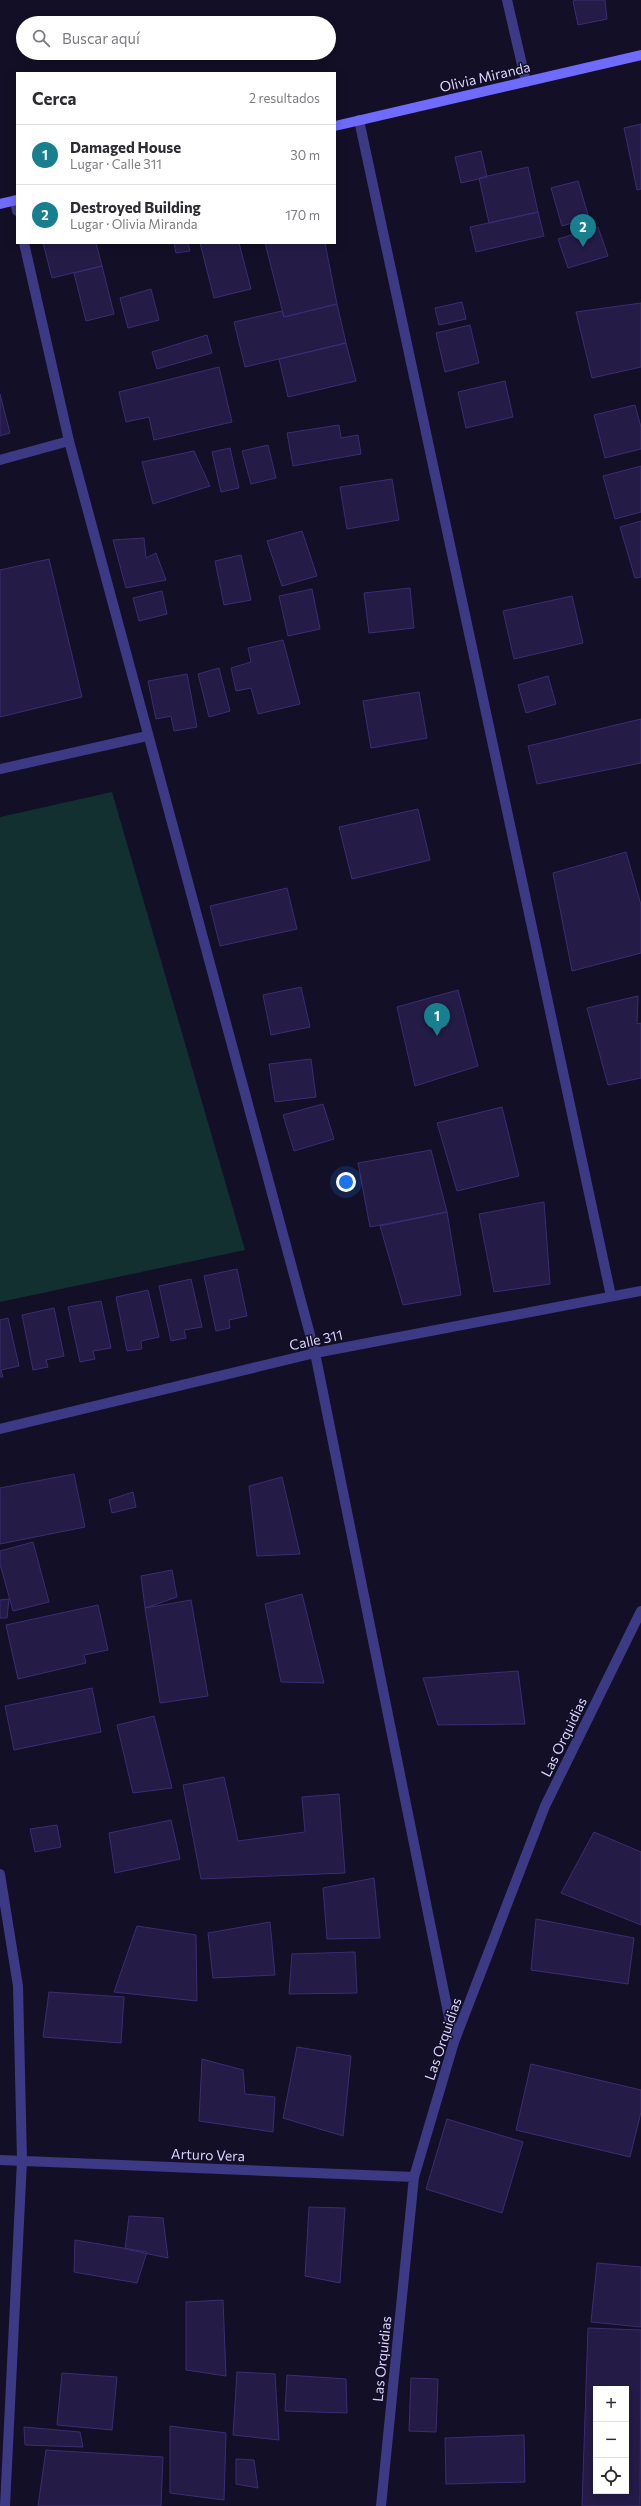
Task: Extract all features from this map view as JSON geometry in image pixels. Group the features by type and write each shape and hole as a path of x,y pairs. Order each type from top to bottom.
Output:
{"street":[{"path":"507,0 526,82"},
{"name":"Olivia Miranda","path":"336,126 641,55"},
{"path":"359,120 611,1296"},
{"path":"0,204 16,200"},
{"path":"24,244 69,441 147,736 315,1353 454,2042"},
{"path":"0,460 69,441"},
{"path":"0,769 147,736"},
{"name":"Calle 311","path":"0,1430 315,1353 641,1291"},
{"name":"Las Orquidias","path":"381,2506 414,2177 454,2042 545,1806 641,1611"},
{"path":"0,1874 18,1986 22,2161 5,2506"},
{"name":"Arturo Vera","path":"0,2160 414,2177"}],"green space":[{"path":"112,792 245,1250 0,1302 0,817"}],"building":[{"path":"605,0 607,19 578,25 573,1"},
{"path":"641,124 641,189 637,190 624,128"},
{"path":"481,151 487,177 461,183 455,157"},
{"path":"528,167 538,212 489,223 479,178"},
{"path":"578,181 589,218 562,226 551,188"},
{"path":"538,212 544,236 476,252 470,227"},
{"path":"598,227 608,256 568,268 558,239"},
{"path":"43,244 96,244 102,266 52,278"},
{"path":"174,244 188,244 190,251 176,253"},
{"path":"200,244 239,244 251,289 214,298"},
{"path":"265,244 325,244 337,304 284,317"},
{"path":"102,266 114,314 86,321 74,273"},
{"path":"151,289 159,320 128,328 120,298"},
{"path":"462,302 466,319 439,325 435,308"},
{"path":"641,303 641,367 592,378 576,312"},
{"path":"337,304 346,343 245,367 234,322 282,311 284,317"},
{"path":"470,325 479,363 445,372 436,333"},
{"path":"207,335 212,353 157,369 152,352"},
{"path":"346,343 356,381 288,397 279,359"},
{"path":"219,367 232,422 154,440 149,417 126,422 119,392"},
{"path":"505,381 513,417 466,428 458,392"},
{"path":"0,394 10,433 0,436"},
{"path":"635,405 641,427 641,449 605,458 594,415"},
{"path":"339,425 341,438 358,435 361,454 293,466 287,433"},
{"path":"268,445 276,478 251,484 242,451"},
{"path":"230,448 239,488 221,492 212,452"},
{"path":"194,451 210,486 153,504 142,462"},
{"path":"641,466 641,512 615,519 603,476"},
{"path":"392,479 399,520 347,529 340,487"},
{"path":"641,521 641,577 635,578 620,527"},
{"path":"302,531 317,576 282,586 267,541"},
{"path":"144,538 146,558 156,553 166,580 126,588 113,540"},
{"path":"241,555 251,600 224,605 215,561"},
{"path":"49,559 82,697 0,717 0,570"},
{"path":"410,588 414,628 369,633 364,593"},
{"path":"312,589 320,629 288,636 279,596"},
{"path":"162,591 167,614 139,621 133,598"},
{"path":"572,596 583,643 514,659 503,611"},
{"path":"283,640 300,704 258,714 251,688 236,691 231,668 251,662 248,648"},
{"path":"219,668 230,711 209,717 198,674"},
{"path":"187,674 197,727 174,731 171,716 156,719 148,681"},
{"path":"548,676 556,704 526,713 518,685"},
{"path":"419,692 427,738 371,748 363,701"},
{"path":"641,719 641,763 537,784 528,746"},
{"path":"418,809 430,860 352,879 339,827"},
{"path":"626,852 641,905 641,953 572,971 553,873"},
{"path":"287,888 297,929 220,946 210,906"},
{"path":"301,987 310,1027 271,1035 263,995"},
{"path":"458,990 478,1066 415,1086 397,1007"},
{"path":"638,996 637,1024 641,1023 641,1078 608,1085 587,1008"},
{"path":"311,1059 316,1097 275,1102 269,1064"},
{"path":"323,1104 334,1139 294,1151 283,1115"},
{"path":"502,1107 519,1176 457,1191 437,1123"},
{"path":"431,1150 447,1212 370,1227 358,1163"},
{"path":"544,1202 550,1284 494,1292 479,1214"},
{"path":"447,1212 461,1295 403,1305 380,1226"},
{"path":"237,1269 247,1316 229,1320 230,1328 216,1331 204,1276"},
{"path":"191,1279 202,1327 184,1330 186,1338 171,1341 159,1286"},
{"path":"148,1290 159,1337 141,1341 142,1349 127,1351 116,1297"},
{"path":"101,1301 111,1348 93,1351 95,1359 80,1362 68,1307"},
{"path":"54,1308 64,1356 46,1360 48,1367 33,1370 22,1315"},
{"path":"8,1318 19,1366 1,1370 3,1377 0,1377 0,1320"},
{"path":"74,1474 85,1527 0,1544 0,1488"},
{"path":"282,1477 300,1554 257,1556 249,1486"},
{"path":"133,1492 136,1507 112,1513 109,1500"},
{"path":"33,1542 49,1602 13,1611 0,1564 0,1551"},
{"path":"172,1570 177,1597 145,1608 141,1576"},
{"path":"302,1594 324,1683 281,1682 265,1604"},
{"path":"9,1599 7,1618 0,1618 0,1600"},
{"path":"191,1600 208,1696 160,1703 145,1608"},
{"path":"98,1605 108,1650 84,1655 86,1663 18,1679 6,1625"},
{"path":"518,1671 525,1724 438,1725 423,1678"},
{"path":"92,1688 101,1732 14,1750 5,1706"},
{"path":"154,1716 172,1788 133,1793 117,1725"},
{"path":"224,1777 238,1841 305,1832 302,1797 339,1794 345,1873 201,1879 183,1785"},
{"path":"171,1820 180,1859 115,1873 109,1833"},
{"path":"57,1825 61,1847 35,1852 30,1829"},
{"path":"594,1832 641,1852 641,1925 561,1893"},
{"path":"374,1878 380,1938 327,1939 323,1888"},
{"path":"536,1919 634,1938 628,1984 531,1970"},
{"path":"270,1922 275,1975 213,1978 208,1933"},
{"path":"137,1926 196,1935 197,2001 114,1992"},
{"path":"355,1952 357,1993 289,1994 292,1954"},
{"path":"49,1992 124,1997 121,2043 43,2037"},
{"path":"297,2047 351,2056 343,2136 283,2118"},
{"path":"202,2059 243,2070 245,2094 275,2097 273,2132 199,2121"},
{"path":"531,2064 641,2090 641,2112 630,2157 516,2130"},
{"path":"447,2119 523,2142 502,2213 426,2189"},
{"path":"309,2207 345,2208 340,2283 305,2276"},
{"path":"129,2216 163,2218 168,2258 125,2249"},
{"path":"75,2240 147,2252 137,2283 74,2272"},
{"path":"597,2263 641,2267 641,2327 591,2322"},
{"path":"223,2300 226,2376 186,2370 186,2302"},
{"path":"588,2328 641,2330 640,2506 582,2506"},
{"path":"237,2372 275,2374 279,2440 233,2435"},
{"path":"62,2373 117,2377 112,2430 57,2425"},
{"path":"287,2375 346,2379 347,2413 285,2411"},
{"path":"411,2378 438,2379 436,2432 409,2431"},
{"path":"170,2426 226,2433 224,2500 170,2493"},
{"path":"24,2427 80,2432 83,2447 25,2445"},
{"path":"524,2435 525,2482 446,2484 445,2438"},
{"path":"46,2450 163,2457 161,2506 38,2506"},
{"path":"236,2459 254,2460 258,2488 236,2484"}],"place":[{"name":"Destroyed Building","path":"583,247"},
{"name":"Damaged House","path":"437,1036"}]}
